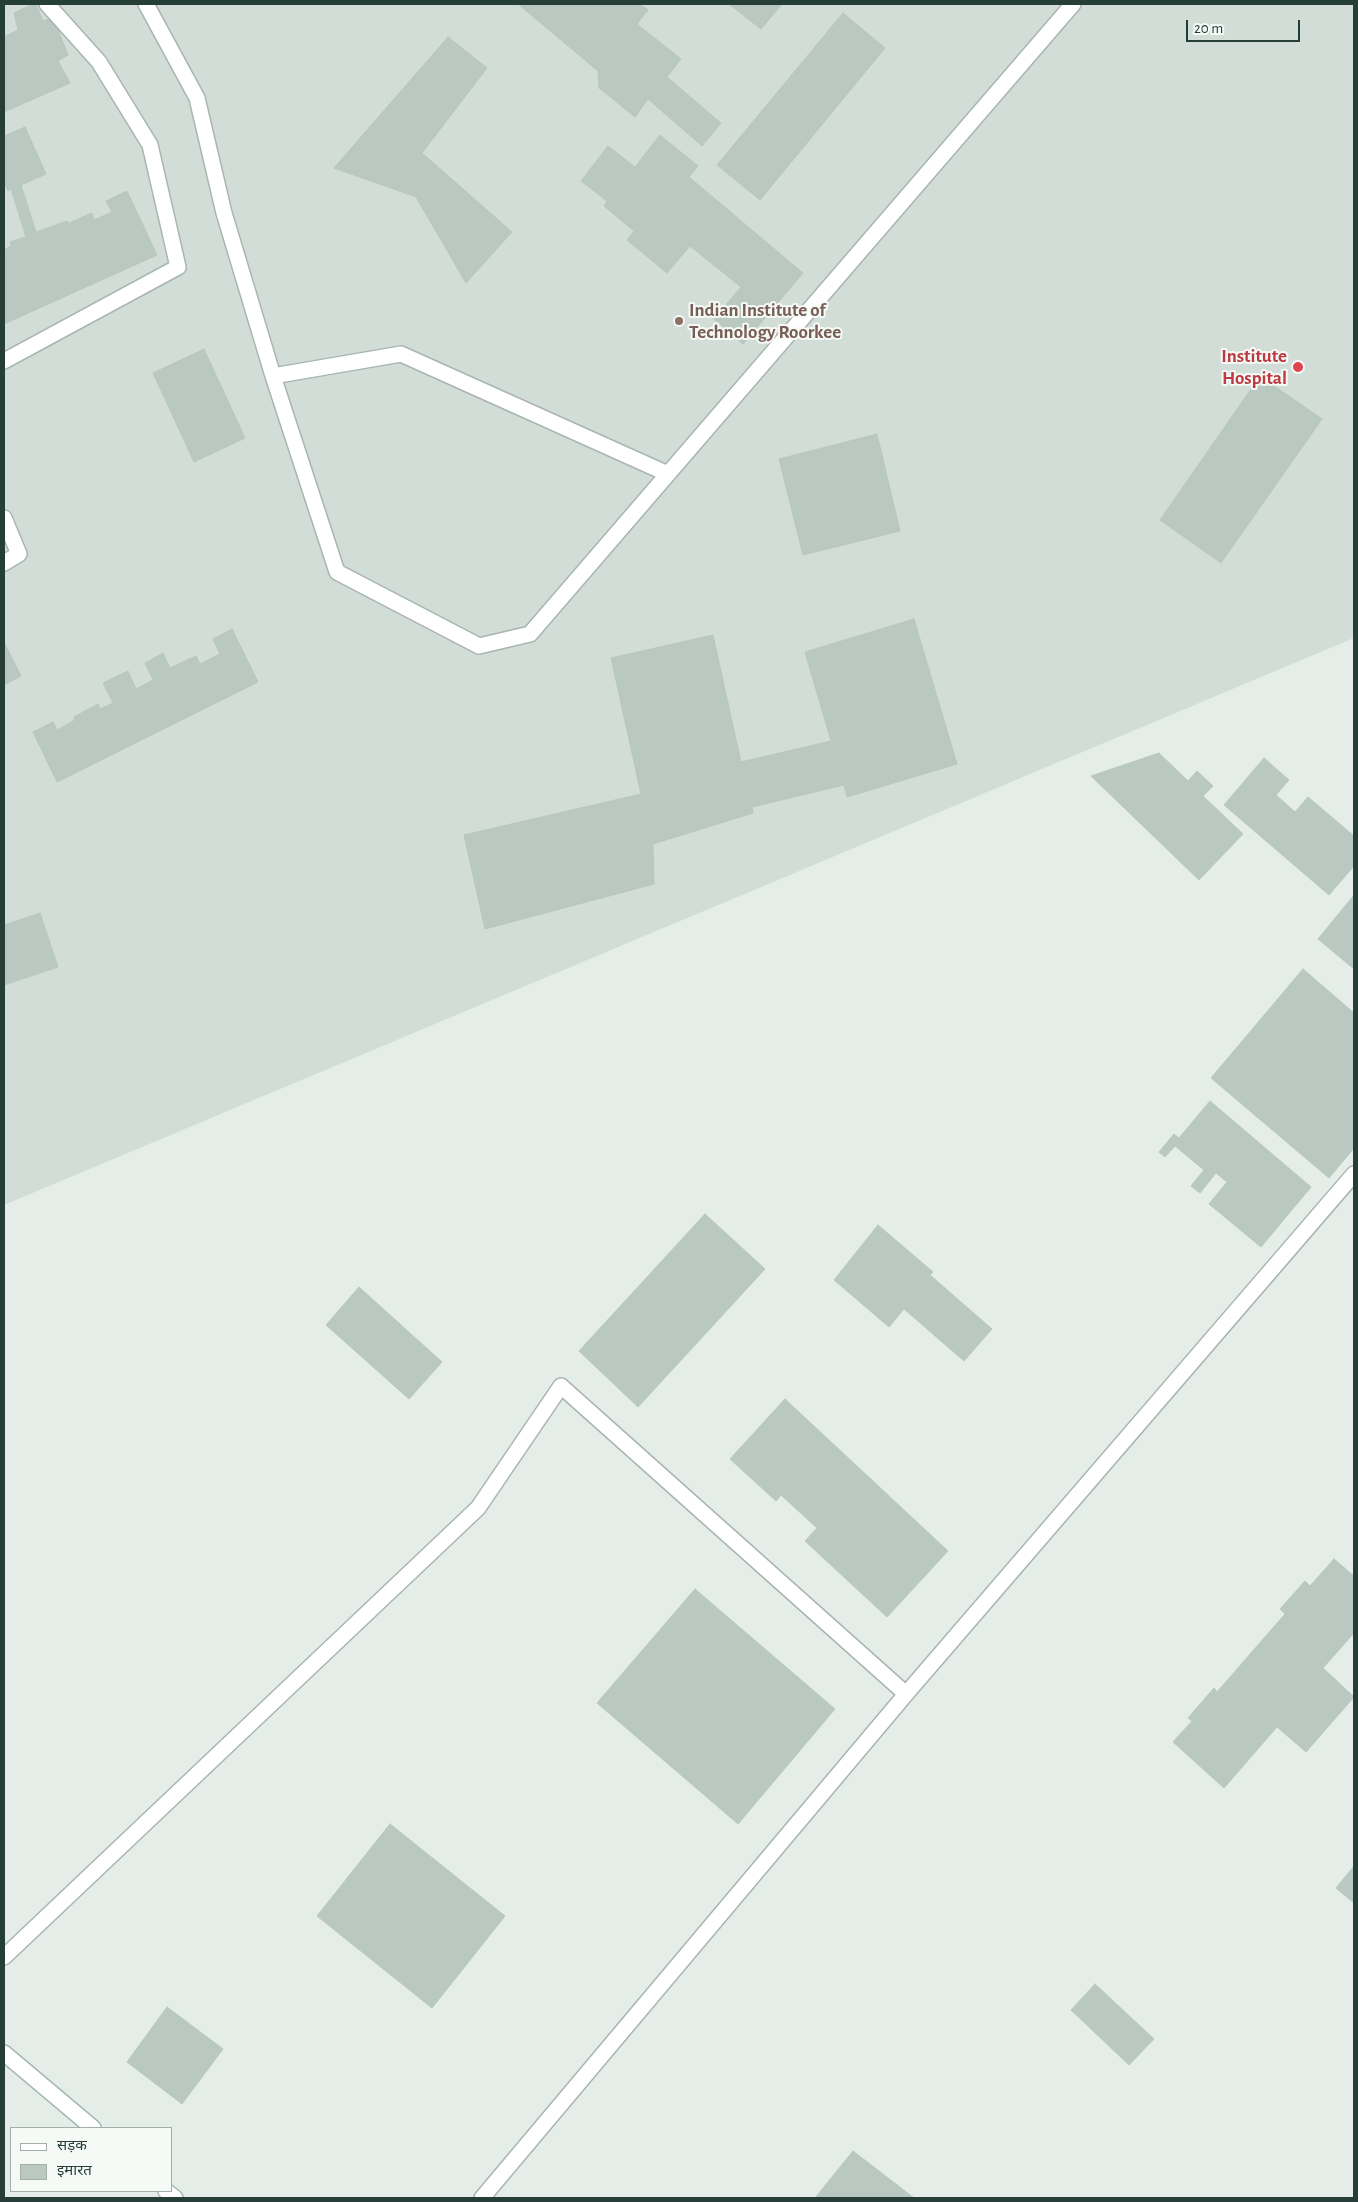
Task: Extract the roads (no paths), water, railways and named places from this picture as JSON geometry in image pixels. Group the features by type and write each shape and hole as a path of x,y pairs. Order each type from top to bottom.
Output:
{"street":[{"path":"4,361 178,267 150,145 98,62 47,4"},
{"path":"146,4 197,98 224,213 273,376 337,572 479,646 530,634 1073,4"},
{"path":"273,376 401,354 668,474"},
{"path":"4,518 19,554 4,563"},
{"path":"482,2198 906,1694 1354,1174"},
{"path":"4,1957 478,1508 561,1386 906,1694"},
{"path":"4,2053 92,2127"}],"place":[{"name":"Indian Institute of Technology Roorkee","path":"679,321"},
{"name":"Institute Hospital","path":"1298,367"}]}
